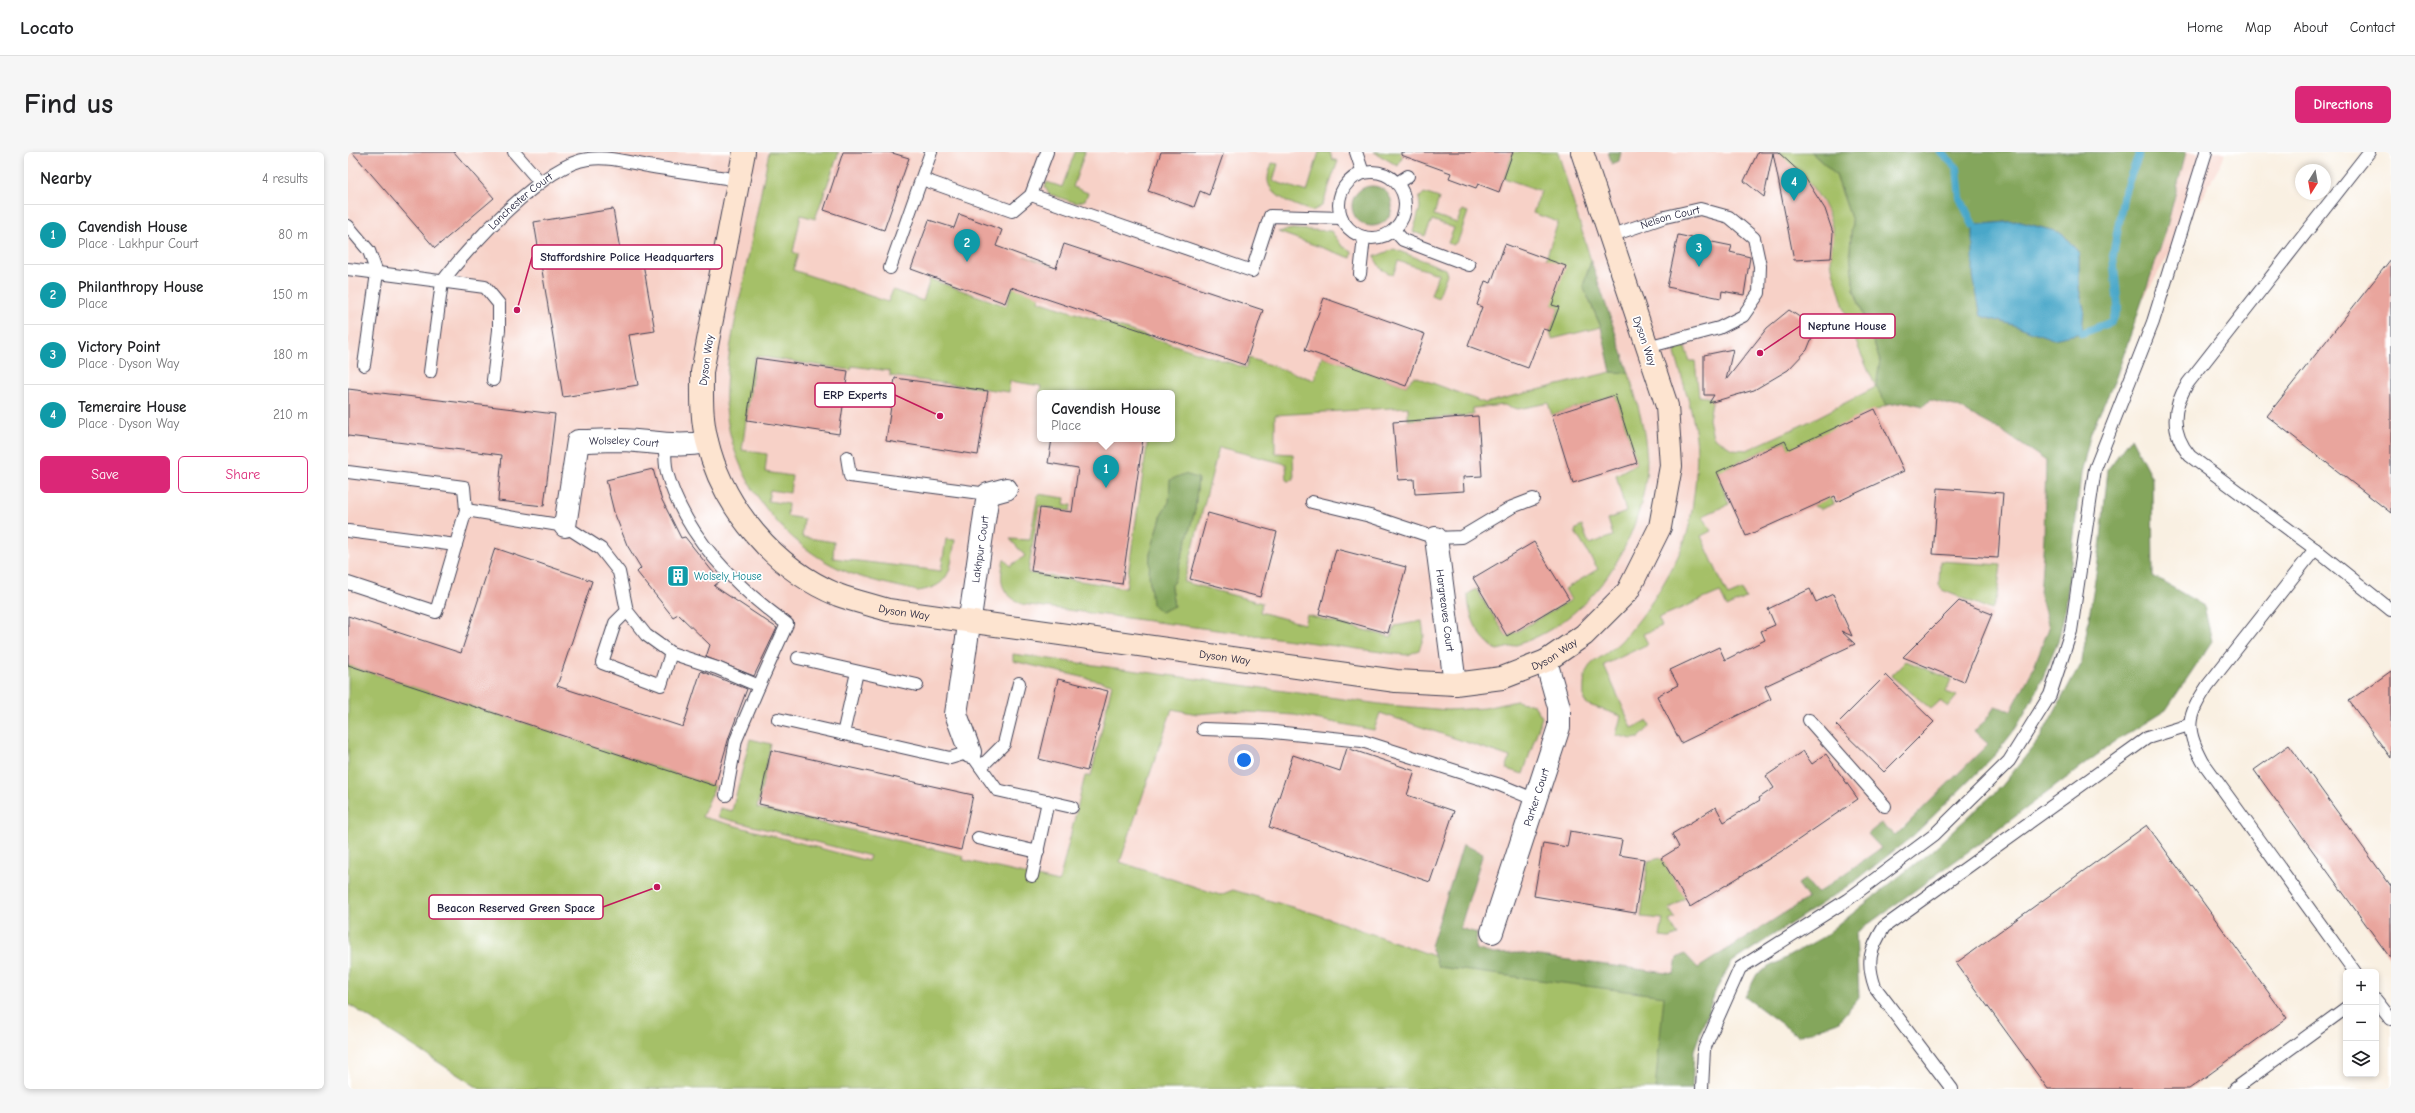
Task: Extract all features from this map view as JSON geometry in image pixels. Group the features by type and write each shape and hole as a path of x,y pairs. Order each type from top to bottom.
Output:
{"street":[{"name":"Dyson Way","path":"744,152 702,372 702,407 707,442 721,482 753,534 792,569 838,595 888,610 969,623 1396,681 1455,684 1502,678 1546,661 1584,635 1628,591 1660,527 1671,466 1667,413 1647,347 1582,152"},
{"name":"Wolseley Court","path":"565,526 578,441 622,440 665,445 688,445 707,442"},
{"name":"Lakhpur Court","path":"975,760 956,714 969,623 997,492"},
{"name":"Hargreaves Court","path":"1436,538 1455,684"},
{"name":"Parker Court","path":"1492,932 1536,800 1558,727 1559,707 1546,661"}],"lane":[{"path":"514,152 540,182"},
{"path":"890,268 931,152"},
{"path":"922,179 1012,212 1030,195 1048,152"},
{"path":"1356,152 1363,173"},
{"path":"1702,1089 1704,1049 1740,968 1847,900 1934,835 2009,761 2050,696 2071,631 2095,469 2153,322 2206,152"},
{"path":"2369,152 2180,396 2174,415 2174,428 2182,446 2190,456 2315,549 2391,610"},
{"name":"Lanchester Court","path":"442,282 464,252 540,182 565,165 585,155 738,180"},
{"path":"1363,173 1381,173 1397,183 1402,192 1404,207 1400,222 1394,230 1375,238 1355,234 1342,218 1339,207 1342,191 1353,178 1363,173"},
{"path":"1397,183 1408,176"},
{"path":"1030,195 1252,271 1270,216 1342,218"},
{"name":"Nelson Court","path":"1610,236 1665,216 1700,209 1729,217 1754,238 1760,266 1759,293 1743,316 1718,328 1647,347"},
{"path":"348,226 369,251 376,273 364,365"},
{"path":"1394,230 1403,240 1469,265"},
{"path":"1360,274 1364,237"},
{"path":"348,269 485,287 499,304 499,330 493,380"},
{"path":"430,372 442,282"},
{"path":"665,445 667,472 678,501 698,536 726,573 758,603 787,624 758,686 736,740 726,795"},
{"path":"847,456 850,476 997,492"},
{"path":"348,472 464,487 466,510 436,612 348,583"},
{"path":"1312,502 1370,516 1436,538 1462,537 1512,507 1533,499"},
{"path":"466,510 565,526 601,549 619,572 627,611 646,635 671,653 717,668 758,686"},
{"path":"348,531 456,545"},
{"path":"2315,549 2208,685 2196,703 2189,725 2193,743 2202,762 2353,969"},
{"path":"627,611 615,623 602,663 661,685 671,653"},
{"path":"798,658 917,685"},
{"path":"843,734 857,672"},
{"path":"778,719 950,758 975,760 1004,744 1019,683"},
{"path":"1809,720 1885,806"},
{"path":"1952,1089 1875,987 1869,971 1870,955 1884,928 2147,738 2189,725"},
{"path":"1203,729 1276,732 1362,741 1500,786 1536,800"},
{"path":"975,760 997,790 1072,807"},
{"path":"1032,876 1048,801"},
{"path":"978,838 1038,852"},
{"path":"2379,1004 2391,1019"},
{"path":"2235,1089 2343,1010"}],"shaded area":[{"path":"348,152 2225,152 2221,164 2097,379 2049,628 2033,670 2013,707 1989,744 1881,848 1775,921 1674,983 1062,912 702,817 715,786 348,665"}],"green space":[{"path":"769,152 839,152 815,219 801,215 793,252 798,254 793,270 888,302 893,290 923,301 930,279 1006,306 1024,256 1052,266 1038,301 1246,368 1249,358 1314,380 1322,356 1406,386 1414,376 1485,403 1611,372 1629,373 1645,438 1647,465 1646,478 1640,508 1630,536 1616,563 1598,588 1577,610 1553,628 1526,641 1497,650 1484,639 1475,626 1468,602 1468,594 1476,589 1507,637 1571,600 1565,589 1598,569 1575,532 1576,529 1582,526 1589,544 1613,536 1608,519 1626,512 1616,475 1637,463 1615,395 1552,415 1548,403 1518,409 1504,405 1473,408 1473,415 1408,420 1408,407 1275,415 1275,453 1293,454 1294,480 1287,481 1286,464 1219,447 1184,582 1262,603 1260,612 1304,624 1307,615 1391,637 1395,626 1422,621 1424,636 1419,650 1408,655 1022,604 1009,596 1005,591 1002,580 1002,567 1004,559 1010,566 1025,556 1010,539 1030,540 1038,494 1065,498 1064,504 1071,505 1070,511 1039,506 1028,573 1126,588 1148,442 1175,442 1175,390 1040,390 1041,386 1010,381 1009,392 890,376 890,371 852,366 851,370 755,356 742,450 767,454 765,472 792,476 790,493 770,490 768,501 788,504 787,516 804,519 802,537 834,542 833,558 941,571 946,539 955,540 950,568 943,580 929,589 918,591 849,573 818,557 797,541 778,523 762,503 748,481 737,457 730,433 726,408 726,393 728,363","holes":["1198,478 1195,510 1178,570 1171,588 1174,606 1150,588 1150,554 1163,511"]},
{"path":"1075,152 1085,152 1073,187 1088,193 1085,200 1076,203 1049,194 1045,187 1047,182 1062,187"},
{"path":"1319,152 1330,152 1332,159 1338,161 1322,206 1312,211 1299,207 1284,200 1272,190 1268,178 1272,163 1278,164 1273,181 1307,192"},
{"path":"1374,152 1404,152 1398,166"},
{"path":"1513,152 1558,152 1591,261 1583,286 1601,327 1552,339 1550,331 1559,308 1552,305 1546,259 1558,222 1533,213 1541,191 1504,178"},
{"path":"1608,152 1621,152 1619,161 1612,164"},
{"path":"1770,152 1811,152 1836,175 1852,221 1850,252 1854,290 1880,360 1877,387 1887,405 1805,442 1834,504 1821,509 1814,506 1785,441 1717,472 1729,504 1703,516 1711,531 1701,536 1728,596 1742,590 1746,598 1727,607 1720,592 1658,618 1662,626 1643,634 1648,644 1604,665 1632,728 1648,721 1650,726 1639,738 1632,739 1616,735 1621,716 1589,705 1584,701 1585,676 1587,669 1591,664 1611,650 1630,632 1649,606 1674,564 1689,528 1696,473 1697,448 1687,395 1675,353 1677,347 1684,345 1690,361 1695,361 1699,396 1713,398 1709,419 1713,437 1732,449 1747,450 1804,424 1876,387 1860,352 1846,315 1834,274 1831,255 1833,233 1831,221 1826,209 1811,185 1791,165"},
{"path":"1811,152 2186,152 2165,234 2115,380 2091,432 2081,474 2066,606 2058,642 2037,691 2016,728 1995,755 1914,835 1853,883 1732,962 1716,990 1694,1050 1692,1089 1655,1089 1664,996 1438,967 1431,946 1463,845 1483,853 1460,928 1477,933 1475,949 1493,954 1517,953 1674,974 1677,958 1685,954 1698,968 1808,898 1798,884 1805,879 1817,893 1881,848 1868,834 1881,823 1895,836 1988,744 1974,731 1986,720 1995,706 2011,711 2032,671 2049,628 2040,594 2044,537 2046,461 2002,431 1958,407 1930,400 1923,406 1907,402 1887,405 1876,387 1880,360 1854,290 1850,252 1852,221 1836,175","holes":["2017,221 2062,233 2079,253 2079,289 2084,309 2013,325 1982,316 1973,225"]},
{"path":"1376,186 1383,189 1389,195 1392,206 1391,214 1383,223 1376,226 1368,226 1361,223 1353,214 1352,202 1355,195 1364,187"},
{"path":"1424,193 1439,198 1434,215 1457,223 1462,210 1468,212 1458,241 1453,245 1448,243 1454,228 1432,220 1425,236 1413,232 1420,208 1419,198"},
{"path":"1292,229 1331,231 1342,246 1352,251 1351,258 1278,232"},
{"path":"1394,249 1445,269 1447,274 1438,298 1431,295 1438,274 1398,261 1393,275 1381,269 1374,257"},
{"path":"1591,261 1629,373 1611,372 1601,327 1583,286"},
{"path":"2131,438 2152,478 2153,576 2204,606 2212,641 2166,710 2113,743 1980,843 1856,933 1859,997 1838,1022 1798,1036 1745,997 1757,974 1823,937 1930,852 2002,786 2040,738 2082,661 2100,548 2108,469"},
{"path":"1184,474 1198,478 1195,510 1178,570 1171,588 1174,606 1161,612 1152,604 1149,575 1150,554 1163,511 1169,502 1170,480"},
{"path":"1940,561 2001,565 1997,596 1992,610 1942,590 1939,585"},
{"path":"1013,654 1387,705 1448,710 1485,708 1516,701 1534,705 1542,717 1523,774 1506,769 1510,757 1380,713 1374,730 1294,715 1231,711 1197,714 1172,709 1120,862 1220,895 1233,890 1316,914 1434,956 1674,983 1661,1089 480,1089 348,1004 348,665 715,786 702,817 868,861 870,856 718,817 720,808 732,811 750,739 771,744 757,808 964,856 963,860 1059,882 1085,776 1091,776 1112,684 1013,661"},
{"path":"1906,661 1951,679 1946,692 1957,696 1948,707 1940,701 1931,709 1891,676"},
{"path":"1661,858 1685,898 1669,909 1675,918 1669,921 1678,935 1669,938 1660,937 1663,919 1641,917 1648,861"}],"water":[{"path":"2017,221 2062,233 2079,253 2079,289 2084,309 2082,333 2053,339 1981,316 1973,276 1973,225"}],"building":[{"path":"352,152 454,152 494,198 435,248"},
{"path":"843,152 889,152 909,158 884,230 824,210"},
{"path":"1161,152 1224,152 1209,195 1200,191 1194,207 1148,191"},
{"path":"1401,152 1513,152 1499,192 1478,184 1476,188 1449,178 1451,173 1401,155"},
{"path":"1758,152 1778,152 1804,176 1825,209 1833,233 1831,258 1794,260 1773,153 1764,197 1744,181"},
{"path":"613,209 622,261 642,258 655,331 629,335 638,385 563,397 534,222"},
{"path":"959,214 1002,230 996,246 1056,268 1064,244 1263,310 1245,365 1011,287 1005,303 911,269 929,220 954,228"},
{"path":"1678,235 1732,246 1730,252 1750,257 1744,295 1722,291 1721,298 1667,287"},
{"path":"1505,244 1566,266 1552,305 1559,307 1550,331 1543,329 1528,368 1468,346 1482,307 1477,305 1485,281 1491,283"},
{"path":"2391,259 2391,513 2267,416"},
{"path":"1324,298 1425,334 1406,386 1305,350"},
{"path":"1789,310 1816,328 1807,350 1788,370 1754,390 1709,403 1714,395 1704,395 1704,355 1733,349 1726,380 1767,328"},
{"path":"756,358 848,371 839,434 747,420"},
{"path":"895,378 988,391 978,455 886,441"},
{"path":"348,389 555,414 544,506 498,501 502,455 348,436"},
{"path":"1615,395 1637,463 1573,483 1552,415"},
{"path":"1875,409 1904,471 1837,502 1835,496 1746,536 1717,472 1785,441 1789,449"},
{"path":"1478,416 1482,476 1463,477 1464,491 1415,494 1414,479 1398,480 1393,422"},
{"path":"1052,442 1143,442 1122,584 1031,571 1040,508 1072,512 1078,468 1048,463"},
{"name":"Wolsely House","path":"653,469 661,498 681,538 685,537 720,581 714,586 777,628 754,676 706,657 710,645 678,614 673,617 637,572 641,568 627,545 614,512 606,480"},
{"path":"1938,488 2003,493 1998,558 1933,554"},
{"path":"1208,513 1277,532 1260,597 1190,579"},
{"path":"1534,542 1569,599 1507,636 1473,578"},
{"path":"495,548 592,581 557,686 683,727 701,671 747,689 729,737 715,786 348,665 348,616 461,653"},
{"path":"1336,549 1406,567 1388,633 1319,614"},
{"path":"1810,589 1816,602 1833,594 1852,636 1841,631 1855,644 1765,686 1771,699 1681,743 1657,696 1678,685 1670,670 1719,647 1725,660 1765,640 1761,631 1775,625 1768,609"},
{"path":"1959,601 1992,614 1964,682 1903,657"},
{"path":"2391,671 2391,758 2349,701"},
{"path":"1886,675 1934,722 1884,772 1836,725"},
{"path":"1058,679 1108,691 1087,771 1039,759"},
{"path":"2289,745 2391,886 2391,959 2254,770"},
{"path":"1347,748 1415,771 1407,795 1454,811 1430,882 1269,827 1293,755 1340,771"},
{"path":"771,750 973,795 961,850 759,804"},
{"path":"1803,751 1812,764 1826,754 1858,799 1785,849 1690,907 1661,858 1679,847 1672,834 1716,807 1724,822 1760,800 1759,798 1774,788 1766,776"},
{"path":"2147,825 2287,1018 2189,1089 2048,1089 1956,963"},
{"path":"1570,831 1622,840 1619,855 1644,859 1635,913 1534,896 1543,843 1567,847"}],"waterway":[{"path":"1941,152 1957,168 1960,198 1973,225"},
{"path":"2082,333 2112,322 2118,307 2113,256 2124,193 2140,152"}],"place":[{"name":"Temeraire House","path":"1794,201"},
{"name":"Philanthropy House","path":"967,262"},
{"name":"Victory Point","path":"1699,267"},
{"name":"Staffordshire Police Headquarters","path":"517,310"},
{"name":"Neptune House","path":"1760,353"},
{"name":"ERP Experts","path":"940,416"},
{"name":"Cavendish House","path":"1106,488"},
{"name":"Wolsely House","path":"678,576"},
{"name":"Beacon Reserved Green Space","path":"657,887"}]}
